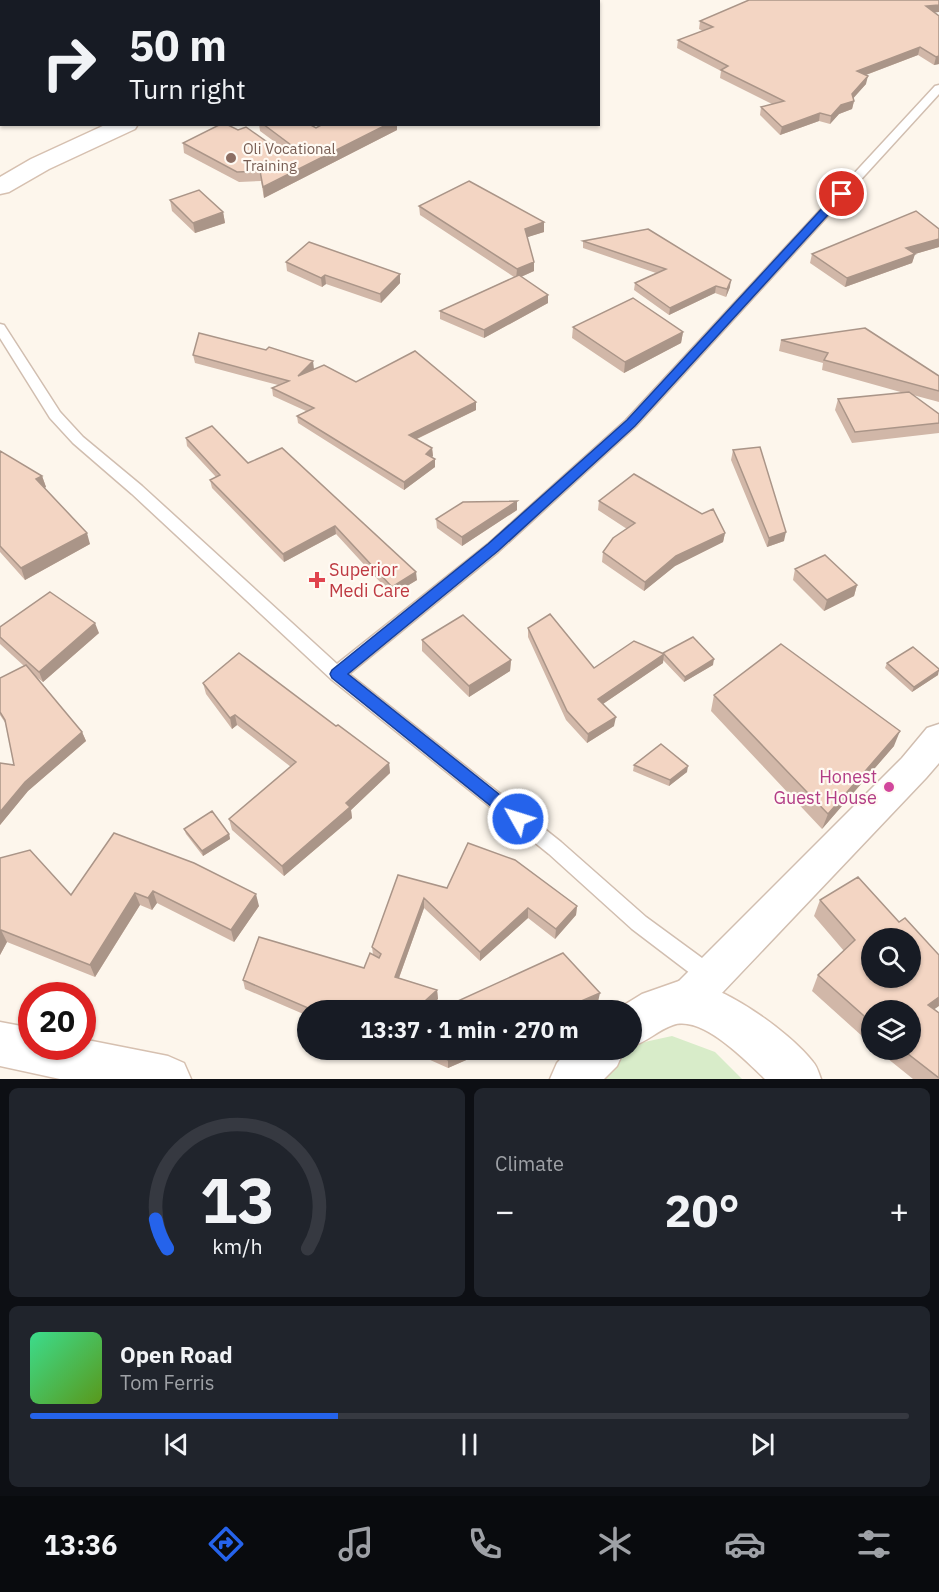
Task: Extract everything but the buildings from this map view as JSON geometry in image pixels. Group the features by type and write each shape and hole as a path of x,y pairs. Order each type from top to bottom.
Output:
{"main road":[{"path":"0,187 40,164 123,126"},
{"path":"642,1019 700,990 725,1017 775,1057 798,1079"},
{"path":"0,1044 58,1068 168,1079"},
{"path":"573,1079 591,1060"}],"street":[{"path":"700,990 914,768 939,738"}],"lane":[{"path":"337,674 493,548 631,423 939,88"},
{"path":"0,328 55,415 78,440 137,490 337,674 555,848 639,922 700,990"}],"green space":[{"path":"672,1036 715,1052 742,1079 588,1079 615,1060 642,1060 642,1043"}],"place":[{"name":"Oli Vocational Training","path":"231,158"},
{"name":"Superior Medi Care","path":"317,580"},
{"name":"Honest Guest House","path":"889,787"}],"route":[{"path":"518,819 337,674 493,548 631,423 842,194"}]}
